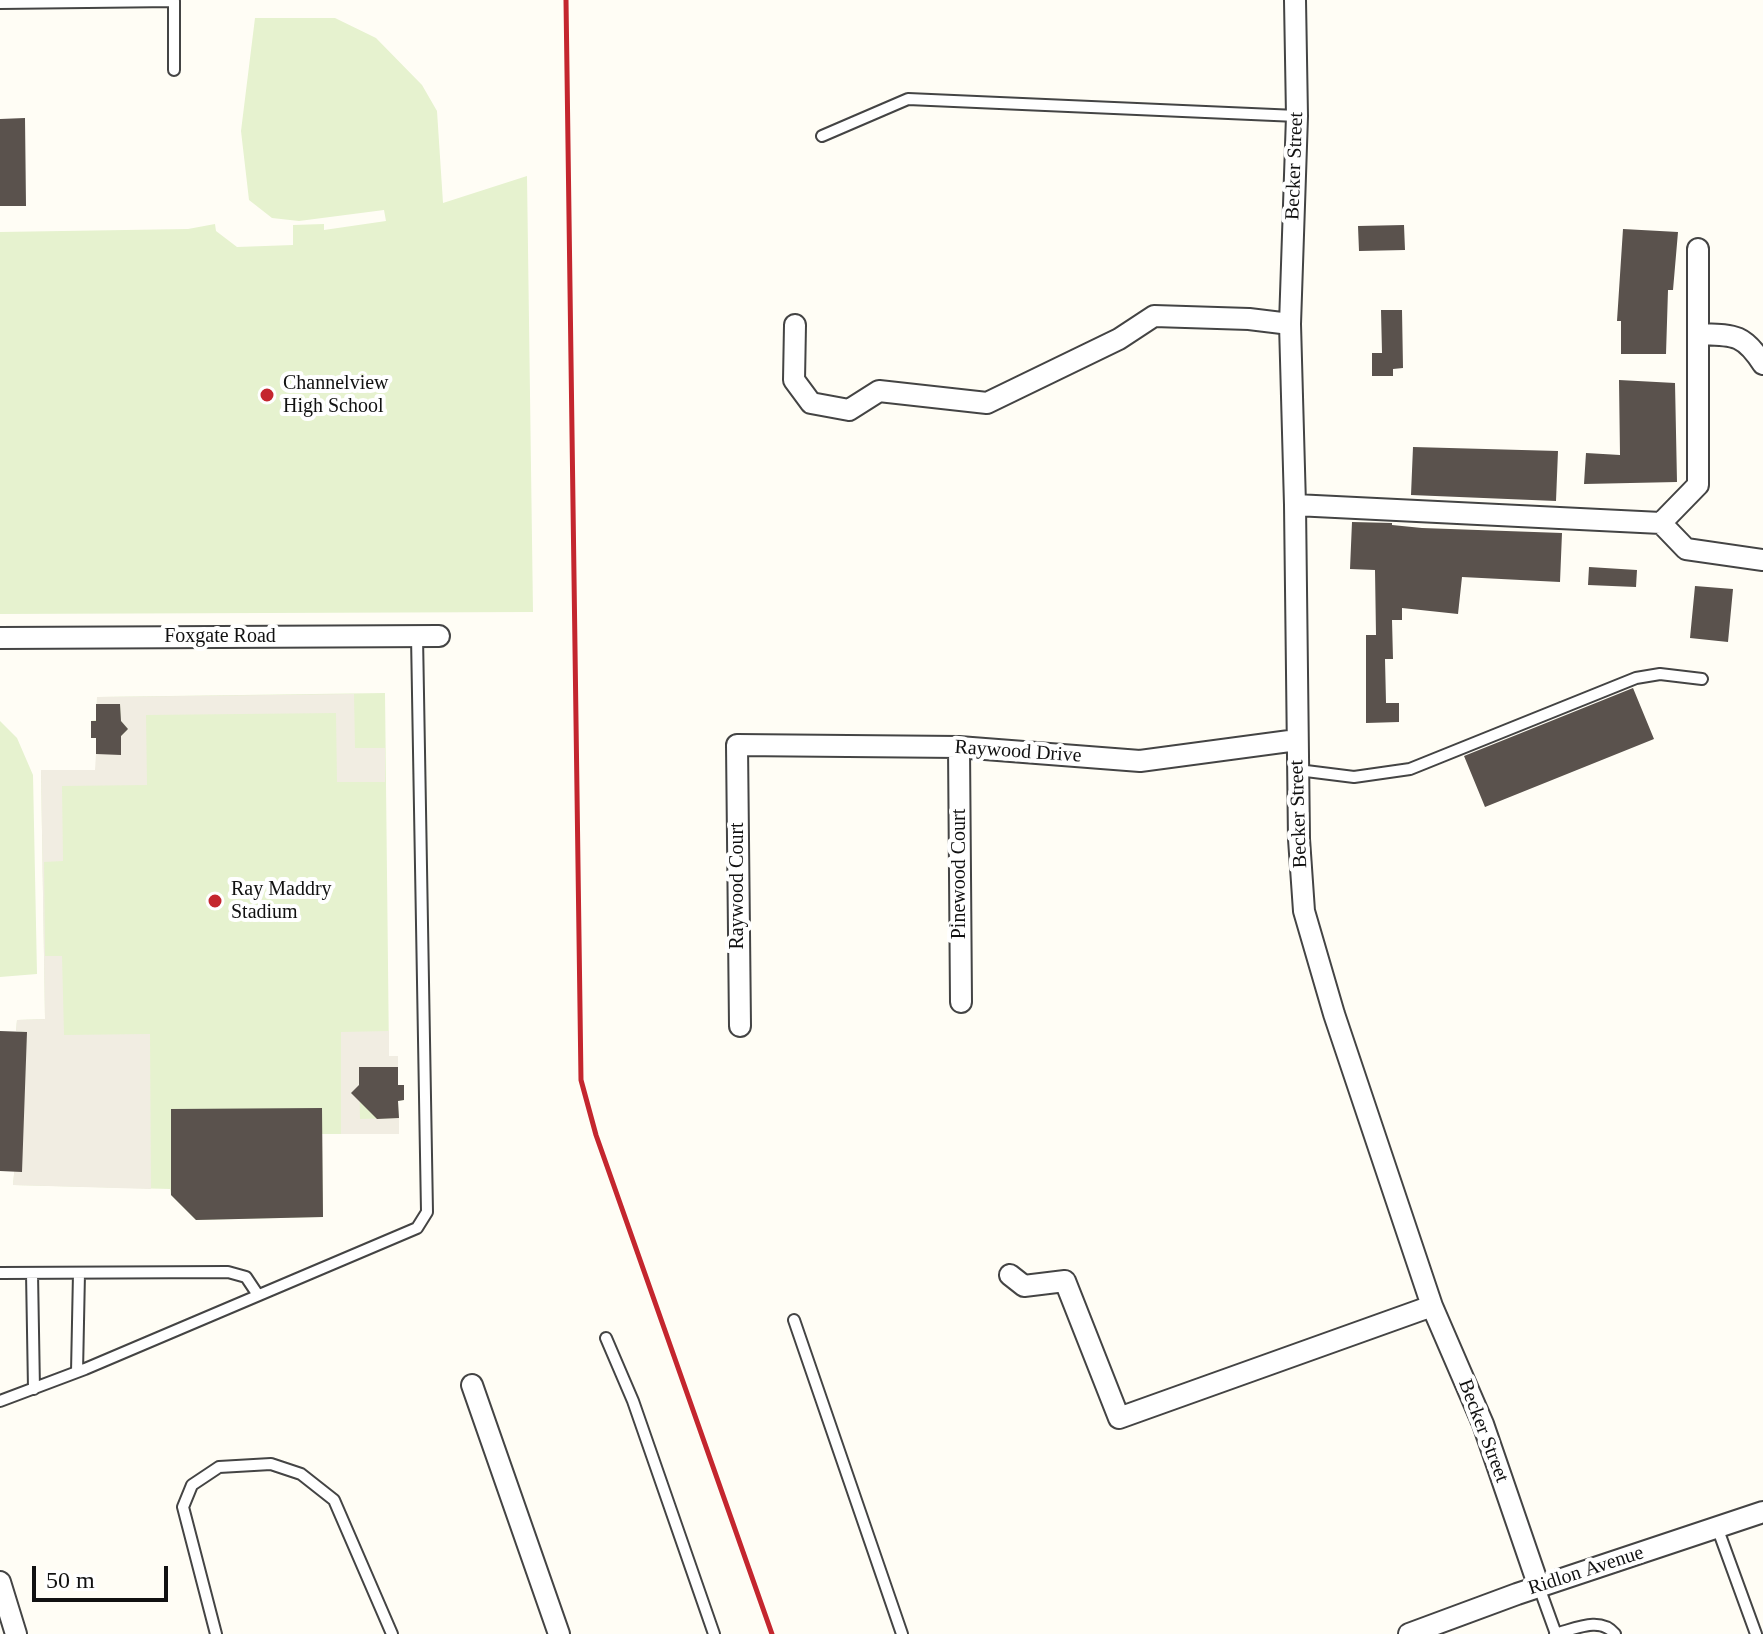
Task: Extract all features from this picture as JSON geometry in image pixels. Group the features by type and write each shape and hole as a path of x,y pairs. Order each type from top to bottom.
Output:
{"street":[{"name":"Becker Street","path":"1295,0 1297,116 1290,324 1299,839 1304,911 1334,1014 1432,1306 1483,1424 1539,1587"},
{"path":"1661,523 1698,485 1698,249"},
{"path":"795,325 794,380 811,403 849,410 879,391 987,403 1119,339 1154,316 1249,319 1290,324"},
{"path":"1698,334 1736,335 1752,347 1763,364"},
{"path":"1295,505 1661,523 1686,549 1763,560"},
{"name":"Foxgate Road","path":"0,638 439,636"},
{"name":"Raywood Drive","path":"737,745 959,747 1140,761 1297,740"},
{"name":"Raywood Court","path":"737,745 740,1026"},
{"name":"Pinewood Court","path":"959,747 961,1002"},
{"path":"1010,1275 1024,1286 1065,1281 1119,1418 1432,1306"},
{"path":"472,1385 559,1634"},
{"name":"Ridlon Avenue","path":"1409,1634 1763,1512"},
{"path":"0,1582 16,1634"}],"lane":[{"path":"0,3 174,1 174,70"},
{"path":"822,136 908,99 1297,116"},
{"path":"0,1401 77,1372 417,1228 427,1212 417,636"},
{"path":"1298,770 1354,777 1410,769 1636,678 1660,674 1702,679"},
{"path":"0,1273 228,1272 246,1277 258,1295"},
{"path":"32,1273 34,1389"},
{"path":"77,1372 79,1273"},
{"path":"794,1320 902,1634"},
{"path":"606,1338 633,1401 714,1634"},
{"path":"216,1634 183,1507 192,1485 219,1467 271,1464 301,1474 334,1500 392,1634"},
{"path":"1717,1527 1756,1634"},
{"path":"1539,1587 1556,1634 1594,1624 1605,1625 1615,1634"}],"green space":[{"name":"Channelview High School","path":"255,18 335,18 376,38 422,85 437,111 443,203 527,176 533,612 0,614 0,232 188,229 215,224 216,231 237,247 293,245 293,225 324,224 324,230 386,221 384,210 299,221 272,218 249,200 241,131"},
{"name":"Ray Maddry Stadium","path":"385,693 389,1056 398,1056 398,1085 404,1085 404,1100 398,1101 399,1134 322,1134 323,1217 196,1220 171,1195 170,1189 13,1185 27,1032 16,1031 17,1020 45,1019 41,770 96,770 96,738 91,738 91,721 96,720 97,697"},
{"path":"0,721 17,738 33,775 37,974 0,977"}],"shaded area":[{"path":"354,694 355,748 385,748 385,782 337,782 336,713 146,715 147,785 62,786 63,861 44,862 45,956 62,956 64,1035 150,1034 151,1189 13,1185 27,1032 16,1031 17,1020 45,1019 41,770 95,770 96,754 121,754 121,736 128,729 121,721 120,704 97,704 97,697"},
{"path":"389,1031 389,1056 398,1056 398,1067 359,1067 360,1119 399,1118 399,1134 341,1134 341,1032"}],"building":[{"path":"25,118 26,206 0,206 0,119"},
{"path":"1404,225 1405,250 1359,251 1358,226"},
{"path":"1623,229 1678,232 1673,290 1668,290 1666,354 1621,354 1621,321 1617,321"},
{"path":"1381,310 1402,310 1403,368 1393,369 1393,376 1372,376 1372,353 1382,353"},
{"path":"1619,380 1675,383 1677,482 1584,484 1586,453 1620,455"},
{"path":"1413,447 1558,451 1556,501 1411,495"},
{"path":"1352,522 1562,533 1560,582 1462,577 1458,614 1402,608 1402,620 1392,620 1393,659 1385,659 1386,703 1399,703 1399,722 1366,723 1366,635 1376,635 1375,570 1350,569"},
{"path":"1589,567 1637,570 1636,587 1588,585"},
{"path":"1695,586 1733,589 1728,642 1690,638"},
{"path":"1633,688 1654,739 1485,807 1464,756"},
{"path":"96,704 120,704 121,721 128,729 121,736 121,755 96,754 96,738 91,738 91,721 96,721"},
{"path":"0,1031 27,1032 22,1172 0,1171"},
{"path":"359,1067 398,1067 398,1085 404,1085 404,1100 398,1101 399,1118 377,1119 351,1093 359,1085"},
{"path":"322,1108 323,1217 196,1220 171,1195 171,1109"}],"railway":[{"path":"566,0 581,1080 596,1135 772,1634"}],"place":[{"name":"Channelview High School","path":"267,395"},
{"name":"Ray Maddry Stadium","path":"215,901"}]}
